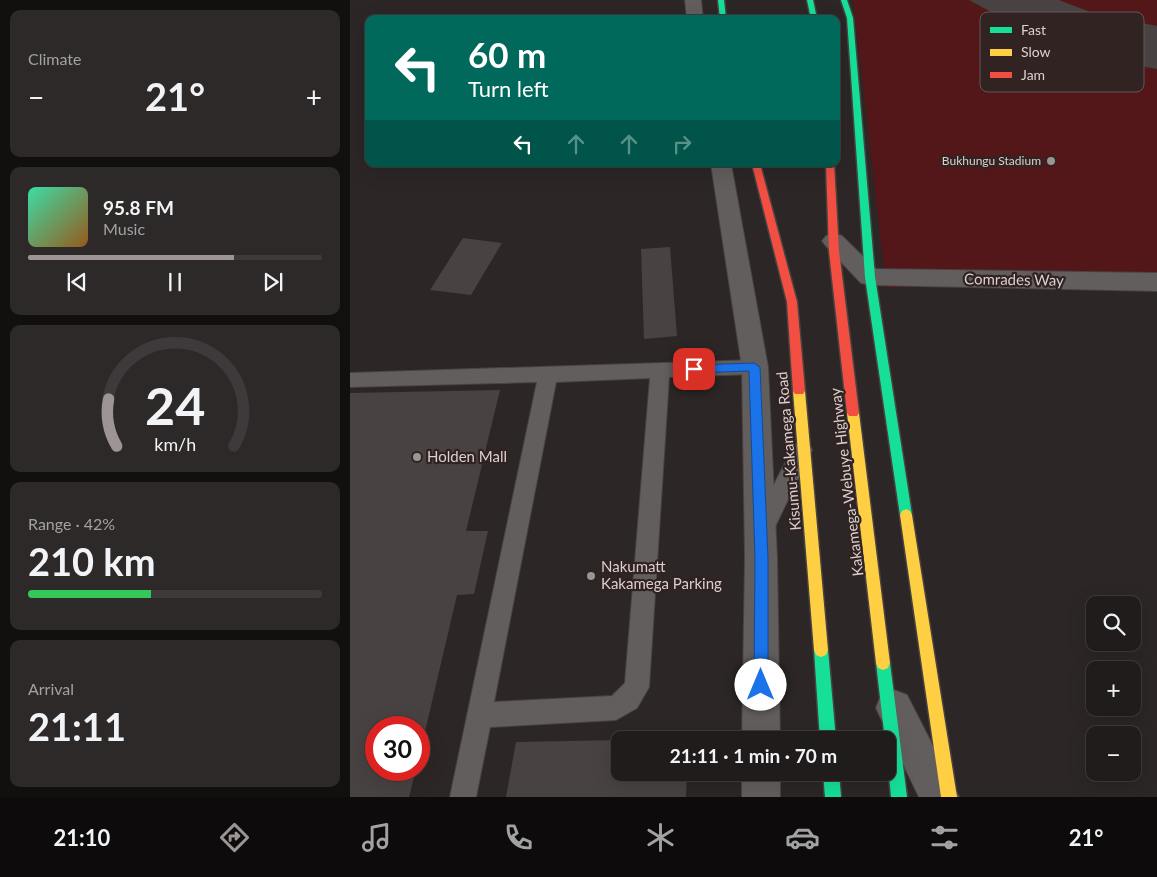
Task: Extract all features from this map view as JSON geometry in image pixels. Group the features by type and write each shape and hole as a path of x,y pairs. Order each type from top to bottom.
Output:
{"main road":[{"path":"721,0 723,15"},
{"path":"810,0 813,15"},
{"path":"844,0 850,18 870,277 949,797"},
{"name":"Kisumu-Kakamega Road","path":"757,167 792,302 827,731"},
{"name":"Kakamega-Webuye Highway","path":"830,167 834,241 899,797"},
{"path":"832,781 833,797"}],"street":[{"path":"693,0 694,15"},
{"path":"721,167 754,367 760,534 761,731"},
{"path":"834,241 870,277"},
{"name":"Comrades Way","path":"870,277 1157,282"},
{"path":"887,695 940,797"},
{"path":"761,781 761,797"}],"lane":[{"path":"350,380 754,367"},
{"path":"480,716 616,708 628,700 637,688 660,371"},
{"path":"463,797 548,375"},
{"path":"760,534 804,446"}],"shaded area":[{"name":"Bukhungu Stadium","path":"853,0 1157,0 1157,280 1086,280 886,288"}],"building":[{"path":"969,0 1059,0 1090,12 991,12"},
{"path":"1144,23 1157,26 1157,69 1144,67"},
{"path":"463,238 502,243 471,295 430,290"},
{"path":"670,247 677,336 644,339 641,249"},
{"name":"Holden Mall","path":"500,390 466,531 488,531 474,594 457,595 429,716 365,716 365,781 413,781 409,797 350,797 350,393"},
{"path":"611,740 611,781 687,781 686,797 506,797 516,742"}],"traffic: fast":[{"path":"721,0 723,15"},
{"path":"810,0 813,15"},
{"path":"844,0 850,18 870,277 906,515"},
{"path":"821,650 827,731"},
{"path":"883,663 899,797"},
{"path":"832,781 833,797"}],"traffic: slow":[{"path":"799,391 821,650"},
{"path":"853,413 883,663"},
{"path":"906,515 949,797"}],"traffic: jam":[{"path":"757,167 792,302 799,391"},
{"path":"830,167 834,251 853,413"}],"place":[{"name":"Bukhungu Stadium","path":"1051,161"},
{"name":"Holden Mall","path":"417,457"},
{"name":"Nakumatt Kakamega Parking","path":"591,576"}],"route":[{"path":"694,369 754,367 761,558 761,685"}]}
